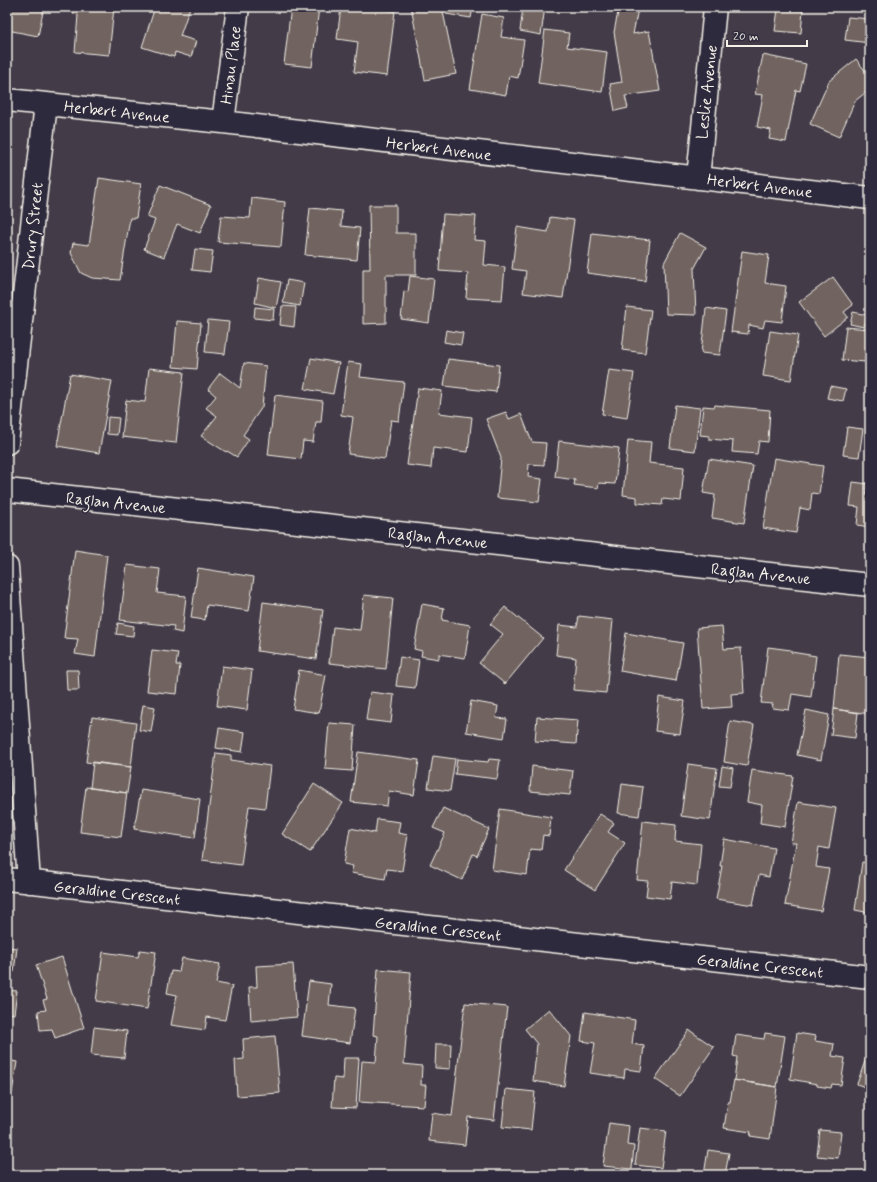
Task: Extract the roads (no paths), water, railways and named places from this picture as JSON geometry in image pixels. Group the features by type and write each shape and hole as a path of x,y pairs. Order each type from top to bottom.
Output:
{"street":[{"name":"Hinau Place","path":"223,122 238,7"},
{"name":"Leslie Avenue","path":"698,178 715,7"},
{"name":"Herbert Avenue","path":"7,100 223,122 870,198"},
{"name":"Drury Street","path":"7,443 46,104"},
{"name":"Raglan Avenue","path":"7,490 870,585"},
{"path":"7,567 29,882"},
{"name":"Geraldine Crescent","path":"7,879 870,977"}]}
